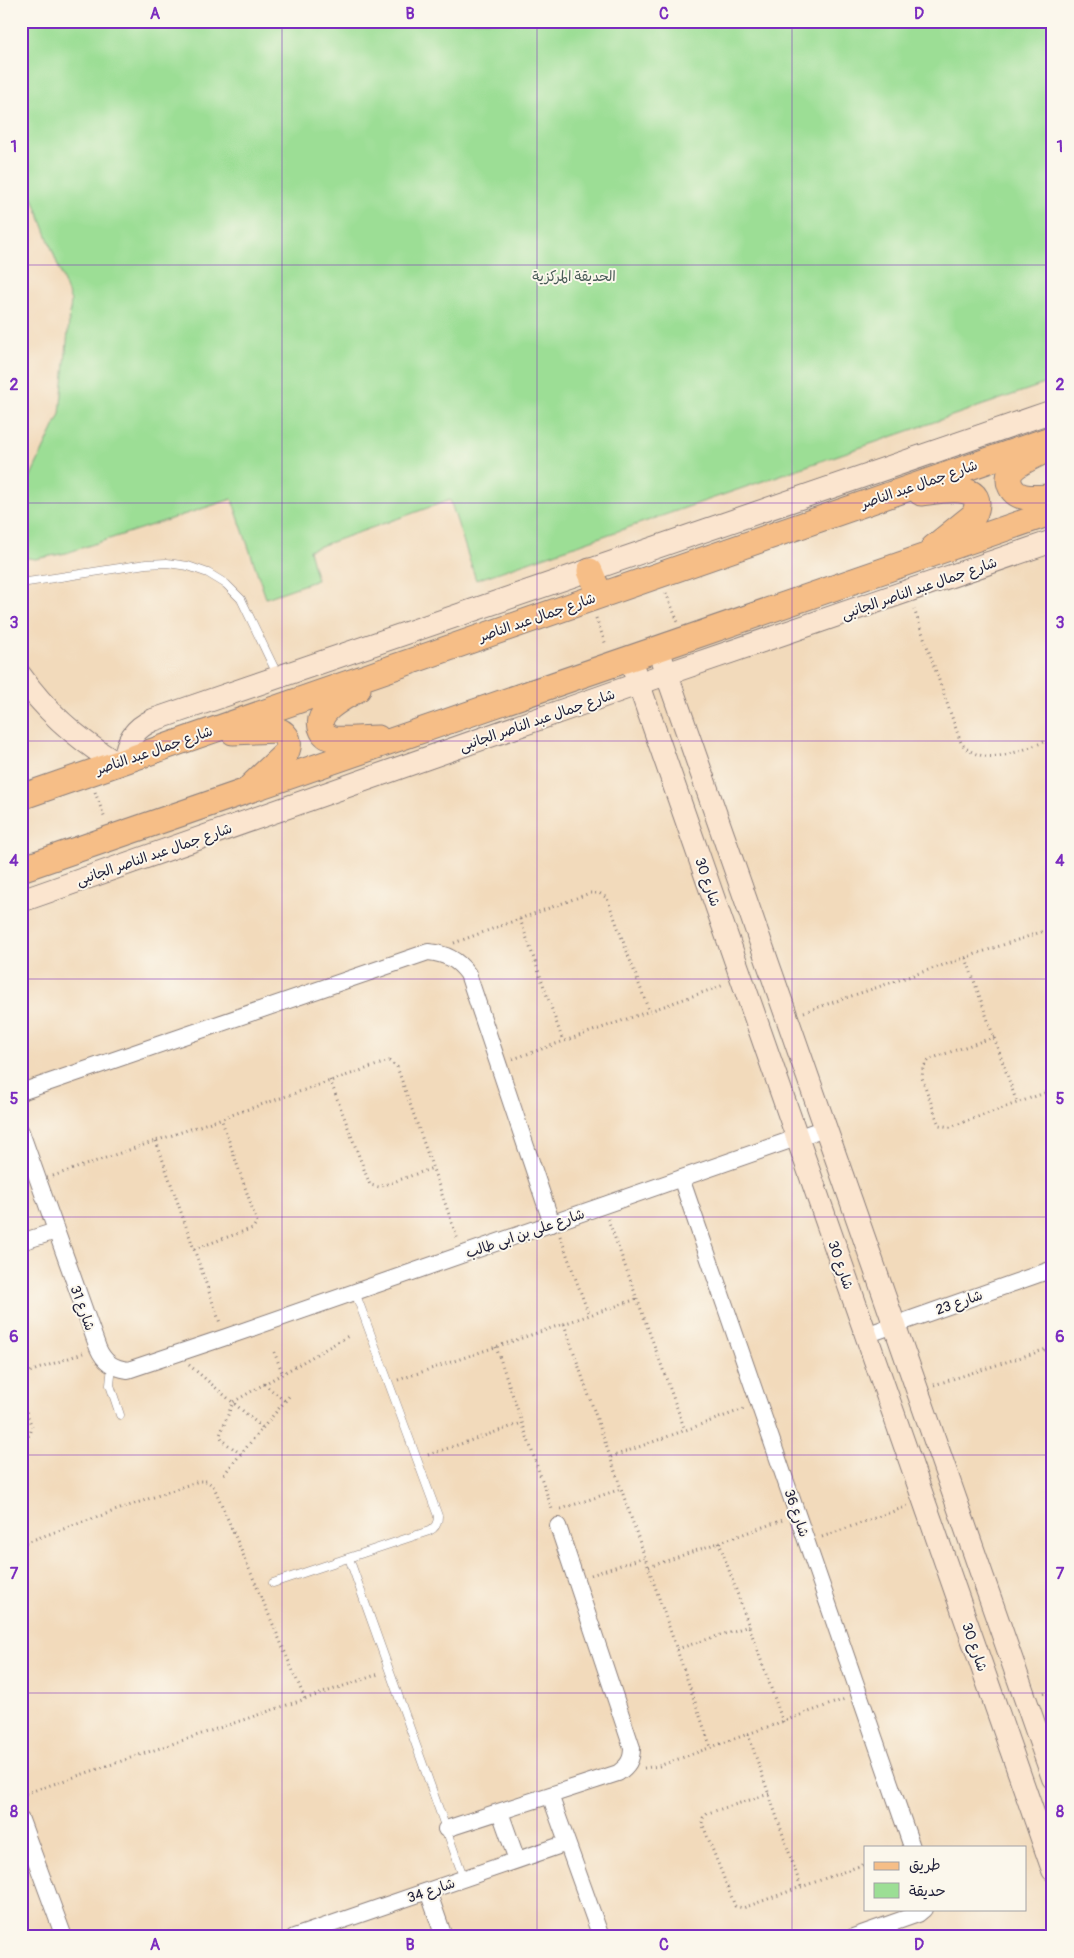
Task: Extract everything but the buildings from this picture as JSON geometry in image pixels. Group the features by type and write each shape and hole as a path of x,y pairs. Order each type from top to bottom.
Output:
{"main road":[{"name":"شارع جمال عبد الناصر","path":"21,797 1053,438"},
{"path":"1053,446 1013,468 1009,481 1016,494 1022,497 1053,497"},
{"path":"879,498 961,489 973,495 977,502 977,509 974,515 920,559"},
{"path":"21,868 1053,512"},
{"path":"590,571 594,597"},
{"path":"390,668 326,711 321,718 320,726 327,736 335,739 404,737"},
{"path":"198,735 273,729 286,735 289,744 286,753 246,791"}],"street":[{"path":"21,676 38,698 67,728 88,744 121,761 131,736 144,724 1053,411"},
{"name":"شارع جمال عبد الناصر الجانبى","path":"21,901 666,674 1053,541"},
{"path":"658,649 1053,1778"},
{"name":"شارع 30","path":"622,662 639,684 1053,1870"},
{"path":"21,1092 428,952 452,957 461,964 468,974 554,1223"},
{"name":"شارع على بن ابى طالب","path":"226,1337 825,1128"},
{"name":"شارع 31","path":"21,1132 98,1348 106,1362 112,1366"},
{"name":"شارع 36","path":"681,1178 912,1846"},
{"path":"21,1242 56,1231"},
{"name":"شارع 23","path":"866,1335 1053,1269"},
{"path":"112,1366 120,1369 136,1368 226,1337"},
{"path":"446,1829 618,1773 629,1762 632,1748 555,1519"},
{"path":"550,1795 601,1937"},
{"path":"500,1812 517,1860"},
{"path":"21,1820 64,1937"},
{"name":"شارع 34","path":"294,1937 567,1843"},
{"path":"428,1890 444,1937"},
{"path":"853,1937 918,1914 923,1910"}],"lane":[{"path":"21,583 167,563 188,566 208,573 226,584 241,599 279,677"},
{"path":"273,1583 429,1531 436,1525 438,1516 415,1459 355,1292"},
{"path":"112,1366 110,1385 120,1415"},
{"path":"349,1558 464,1878"}],"path":[{"path":"659,574 685,640"},
{"path":"908,592 961,743 967,751 976,756 986,758 999,757 1053,739"},
{"path":"594,597 622,662"},
{"path":"89,772 111,838"},
{"path":"428,952 595,892 607,898 649,1011"},
{"path":"520,919 563,1041"},
{"path":"787,1018 1053,928"},
{"path":"966,958 1017,1103"},
{"path":"498,1064 742,978"},
{"path":"994,1037 930,1059 922,1067 922,1078 939,1125 950,1127 1053,1090"},
{"path":"38,1181 385,1061 395,1064 463,1254"},
{"path":"330,1080 370,1184 379,1187 433,1168"},
{"path":"194,1249 253,1228 257,1222 221,1118"},
{"path":"156,1140 226,1337"},
{"path":"603,1206 685,1430"},
{"path":"554,1223 589,1315"},
{"path":"388,1383 637,1299"},
{"path":"564,1324 711,1748"},
{"path":"241,1454 223,1441 220,1435 233,1402 350,1335"},
{"path":"496,1347 555,1519 621,1489"},
{"path":"917,1391 1053,1347"},
{"path":"21,1375 98,1348"},
{"path":"274,1352 283,1374"},
{"path":"177,1354 263,1428"},
{"path":"264,1384 285,1401"},
{"path":"224,1474 291,1394"},
{"path":"21,1398 32,1430 30,1435 21,1439"},
{"path":"610,1457 759,1404"},
{"path":"415,1459 522,1422"},
{"path":"21,1544 199,1481 207,1481 214,1487 304,1699"},
{"path":"807,1542 924,1501"},
{"path":"649,1568 798,1515"},
{"path":"719,1542 783,1722"},
{"path":"576,1580 645,1557"},
{"path":"677,1649 749,1626"},
{"path":"21,1795 389,1670"},
{"path":"629,1762 638,1767 649,1768 711,1748 859,1694"},
{"path":"748,1734 801,1887"},
{"path":"769,1794 706,1814 702,1818 702,1823 734,1906 742,1908 864,1864"}],"green space":[{"name":"الحديقة المركزية","path":"21,21 1053,21 1053,381 476,580 450,500 309,550 317,580 266,598 232,499 66,553 35,559 21,557 21,489 29,480 60,414 71,301 26,179 21,172"}]}
